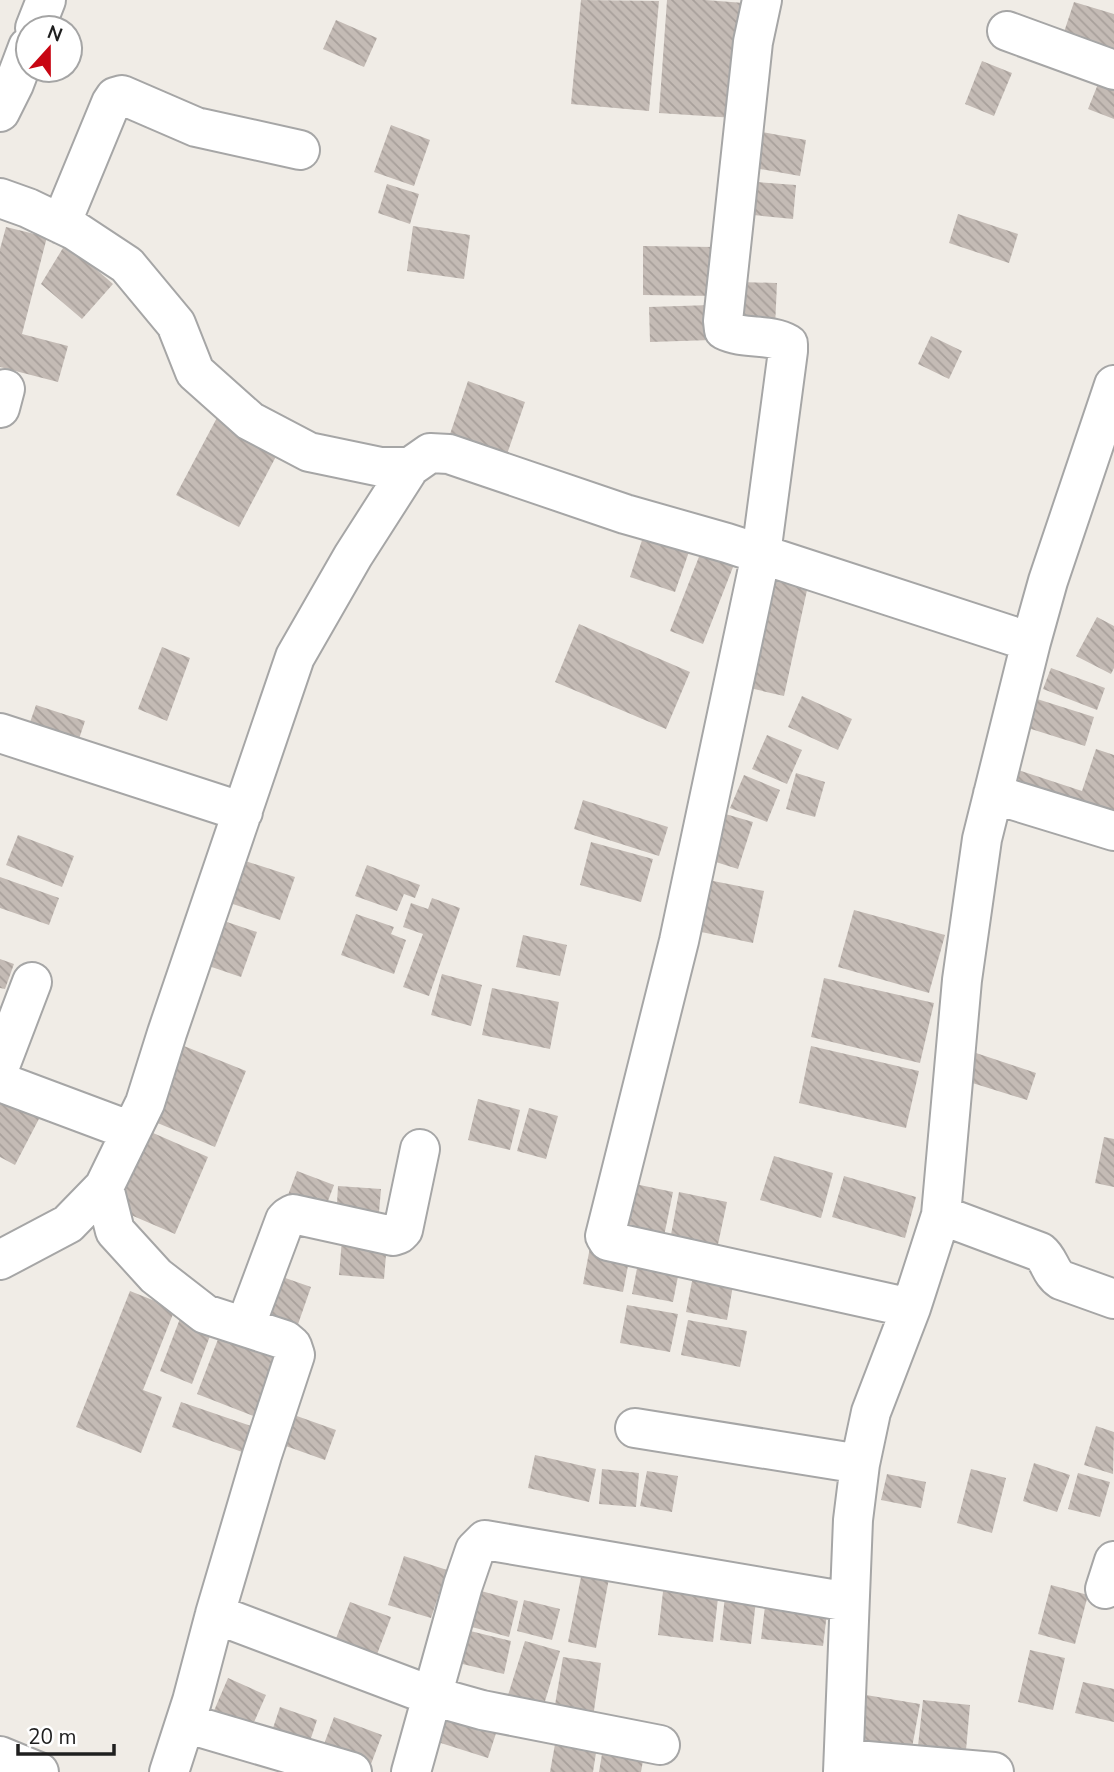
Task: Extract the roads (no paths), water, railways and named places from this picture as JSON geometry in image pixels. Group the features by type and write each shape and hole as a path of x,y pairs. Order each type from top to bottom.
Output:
{"street":[{"path":"762,0 753,42 723,321 724,330 732,334 780,340 788,344 761,554 679,941 605,1236 608,1241 911,1308"},
{"path":"1007,31 1114,70"},
{"path":"0,112 14,84"},
{"path":"61,224 115,97 122,95 196,127 300,150"},
{"path":"0,198 74,230 127,265 176,324 195,372 250,421 309,452 381,467 410,467"},
{"path":"994,1772 843,1765 853,1520 860,1464 871,1412 911,1308 941,1214 962,979 982,839 1048,581 1114,385"},
{"path":"0,1260 68,1224 104,1187 145,1103 295,657 353,556 410,467 430,453 449,454 625,514 761,554 1031,642"},
{"path":"0,733 243,812"},
{"path":"993,794 1114,831"},
{"path":"0,1066 32,982"},
{"path":"0,1082 131,1131"},
{"path":"245,1327 288,1216 293,1214 393,1236 399,1234 403,1230 420,1149"},
{"path":"104,1187 115,1231 156,1276 205,1314 285,1340 292,1346 295,1356 261,1455 169,1772"},
{"path":"941,1214 1040,1252 1048,1260 1054,1276 1114,1299"},
{"path":"635,1428 860,1464"},
{"path":"411,1772 463,1585 475,1550 485,1540 849,1602"},
{"path":"215,1614 432,1696 482,1710 660,1745"},
{"path":"185,1723 352,1772"},
{"path":"0,1756 39,1772"}]}
